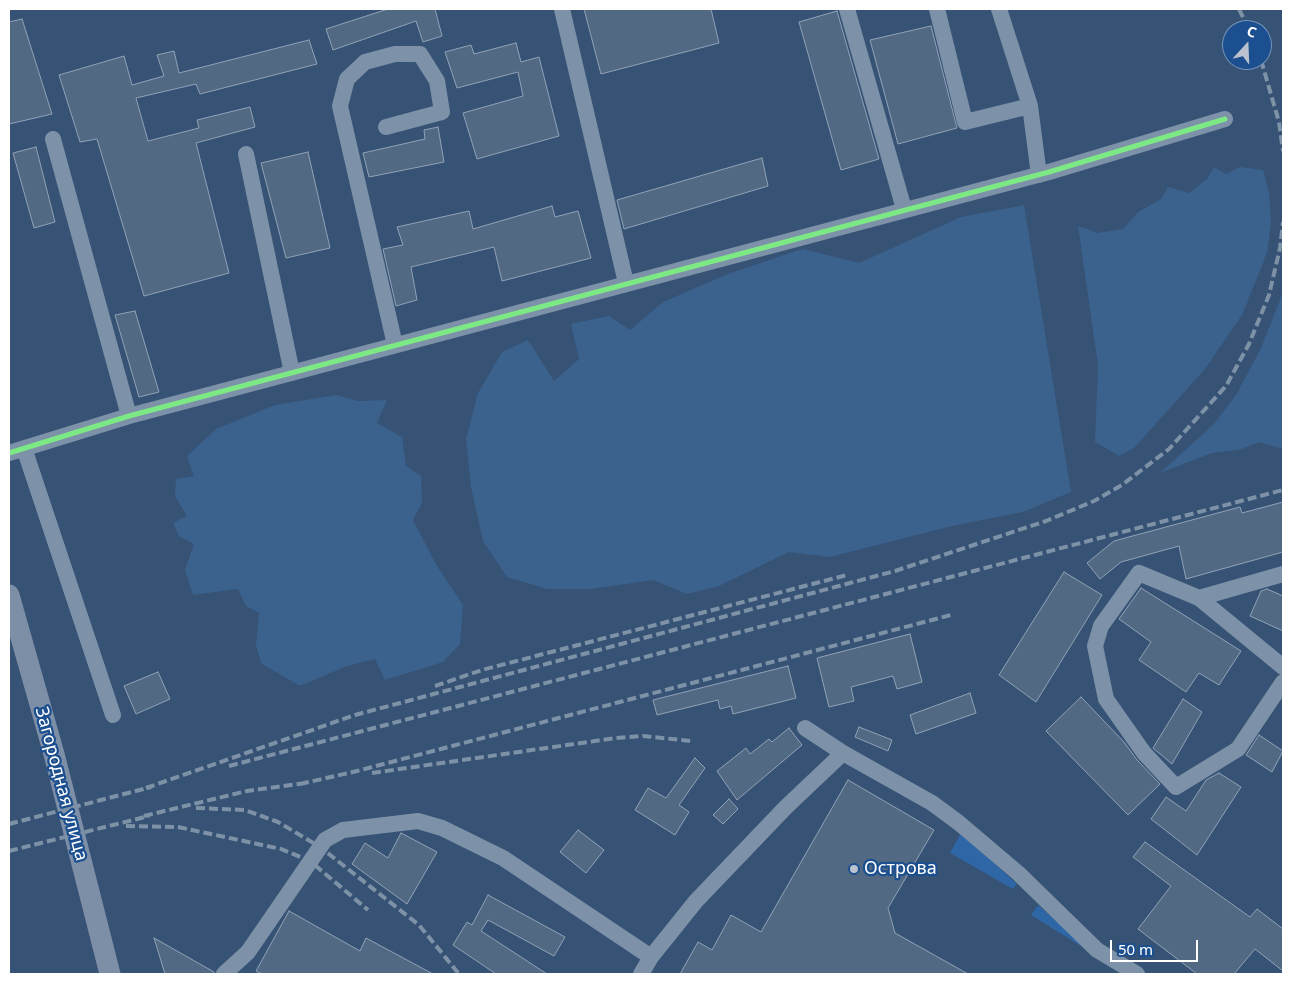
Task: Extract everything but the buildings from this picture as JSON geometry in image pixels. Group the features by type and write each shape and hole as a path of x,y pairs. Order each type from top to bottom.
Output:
{"main road":[{"name":"Загородная улица","path":"9,595 54,754 110,974"}],"street":[{"path":"562,9 626,284"},
{"path":"847,9 904,209"},
{"path":"937,9 965,122 1030,106"},
{"path":"999,9 1030,106 1038,175"},
{"path":"386,127 442,112 437,81 420,54 395,54 365,62 347,79 340,106 395,345"},
{"path":"113,715 17,451 130,416 904,209 1038,175 1225,120"},
{"path":"52,139 130,416"},
{"path":"246,154 292,373"},
{"path":"1283,667 1199,598 1139,573 1101,626 1095,646 1106,699 1144,753 1176,787 1238,749 1283,682"},
{"path":"1199,598 1283,574"},
{"path":"805,728 932,803 959,823 1018,873 1097,950 1136,974"},
{"path":"640,974 651,957 696,901 743,851 843,752"},
{"path":"224,974 248,952 325,840 343,830 418,821 442,828 503,858 651,957"}],"shaded area":[{"path":"1214,167 1226,174 1240,167 1263,170 1269,193 1271,223 1267,253 1242,315 1205,369 1134,448 1119,456 1095,442 1098,365 1078,226 1097,233 1123,229 1138,212 1161,199 1168,187 1189,193 1207,179"},
{"path":"1024,205 1071,492 1023,512 952,526 830,557 789,552 719,586 687,594 653,580 591,589 547,589 507,577 483,541 471,487 466,439 478,393 502,352 528,340 554,381 579,359 571,324 609,316 630,330 663,302 728,274 790,253 803,249 859,263 961,217"},
{"path":"1283,292 1283,449 1259,442 1239,450 1212,453 1160,473 1214,424 1236,395 1261,348"},
{"path":"336,395 358,401 387,400 377,423 402,437 406,466 421,476 422,503 413,520 437,566 463,605 460,644 443,662 385,680 375,659 347,666 300,686 262,664 256,646 259,613 246,606 238,589 193,595 185,570 194,544 179,536 173,523 187,516 175,496 176,479 194,476 187,456 216,429 275,405"},
{"path":"961,833 1017,884 1013,889 950,853"},
{"path":"1038,905 1084,946 1084,948 1031,915"}],"railway":[{"path":"1239,9 1244,20"},
{"path":"1264,70 1279,122 1283,151"},
{"path":"146,788 355,715 895,571 1046,521 1094,501 1122,485 1169,449 1226,386 1249,344 1269,295 1280,248 1283,222"},
{"path":"229,766 1283,490"},
{"path":"435,686 482,670 847,575"},
{"path":"300,784 357,771 951,615"},
{"path":"372,773 616,738 643,736 691,741"},
{"path":"144,816 247,791 305,783"},
{"path":"9,824 151,787"},
{"path":"196,808 245,810 278,822 320,847 419,925 459,974"},
{"path":"9,851 149,816"},
{"path":"126,826 178,827 281,849 310,861 368,910"}],"cycle path":[{"path":"9,453 129,416 1049,172 1225,119"}],"place":[{"name":"Острова","path":"854,869"}]}
